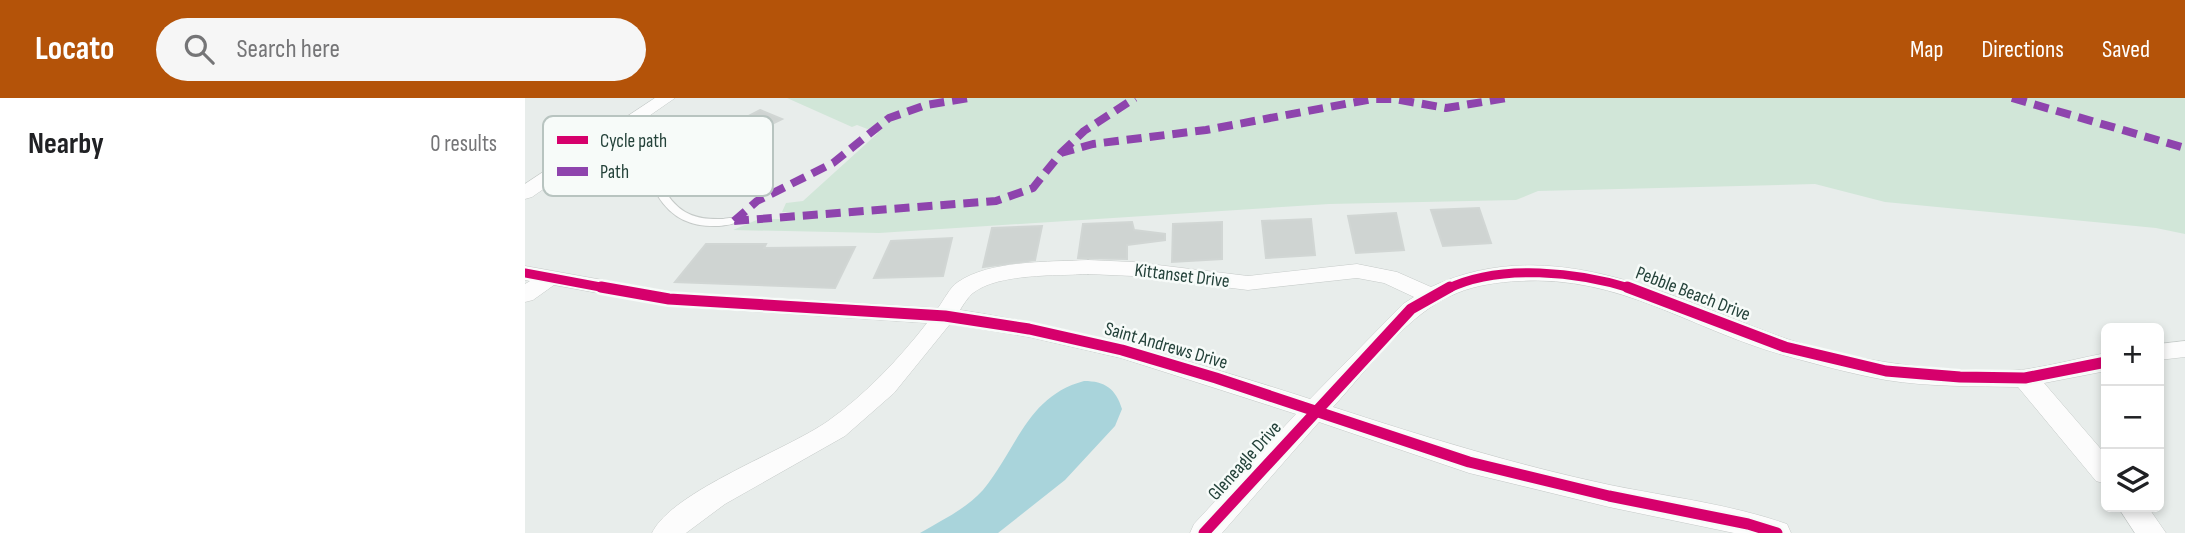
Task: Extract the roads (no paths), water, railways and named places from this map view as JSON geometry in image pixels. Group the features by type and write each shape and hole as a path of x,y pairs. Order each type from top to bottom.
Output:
{"street":[{"path":"639,116 666,98"},
{"path":"525,193 543,181"},
{"name":"Kittanset Drive","path":"946,316 964,288 972,283 1044,269 1133,269 1248,283 1357,271 1389,276 1431,296"},
{"name":"Pebble Beach Drive","path":"1313,412 1395,324 1431,296 1452,286 1500,275 1550,272 1577,275 1632,288 1751,336 1819,357 1886,370 1925,375 2025,378 2101,363"},
{"name":"Saint Andrews Drive","path":"531,276 669,299 946,316 1029,329 1122,350 1216,378 1469,462 1609,496 1748,524 1777,533"},
{"path":"666,533 715,496 836,429 885,387 946,316"},
{"path":"2164,351 2185,349"},
{"path":"2025,378 2101,468"},
{"name":"Gleneagle Drive","path":"1204,533 1313,412"},
{"path":"2136,512 2152,533"}],"lane":[{"path":"663,196 669,208 694,222 734,221"}],"water":[{"path":"1084,381 1109,388 1122,409 1115,426 1065,480 998,533 920,533 976,497 995,474 1036,411 1065,388"}]}
